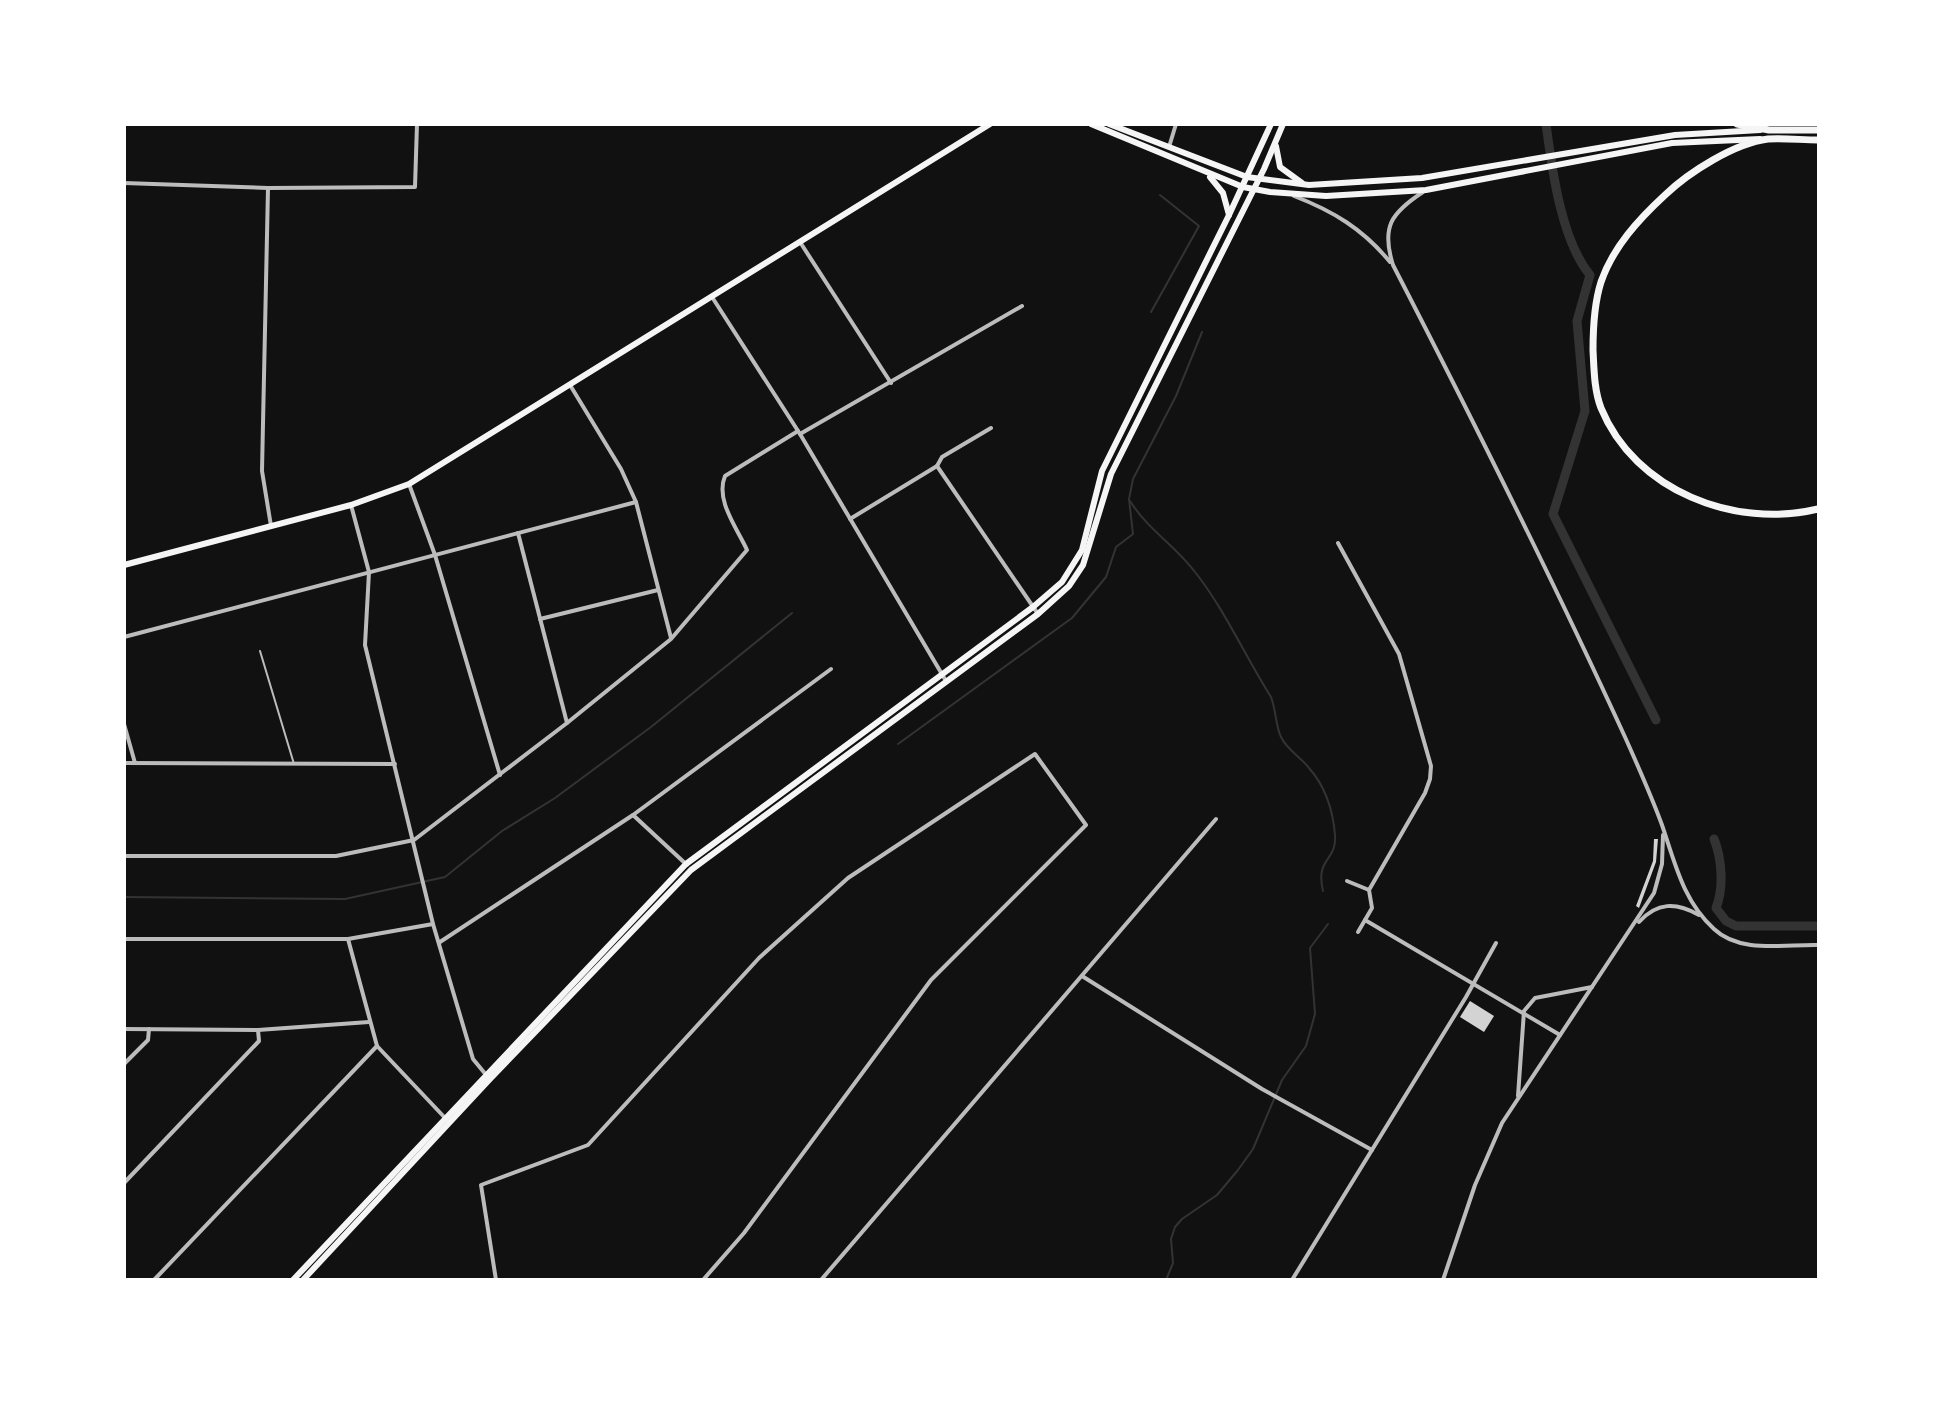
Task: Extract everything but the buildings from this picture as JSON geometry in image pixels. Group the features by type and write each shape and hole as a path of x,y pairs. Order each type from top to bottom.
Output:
{"main road":[{"path":"124,565 351,505 409,484 990,124"},
{"path":"1091,124 1206,174 1242,187 1289,194 1348,196 1426,190 1672,143 1768,139 1814,140"},
{"path":"1109,124 1246,177 1309,185 1422,178 1564,152 1675,135 1814,130"},
{"path":"293,1280 447,1120 686,864 1033,607 1062,582 1082,550 1102,471 1229,215 1271,124"},
{"path":"488,1076 692,870 1038,614 1068,586 1083,565 1111,474 1254,189 1283,124"},
{"path":"1737,124 1769,130"},
{"path":"1768,139 1733,151 1690,173 1658,201 1626,237 1607,269 1594,306 1596,382 1600,406 1621,443 1650,472 1688,496 1710,506 1752,514 1802,513 1818,509"},
{"path":"1277,141 1276,156 1280,167 1293,178 1309,185"},
{"path":"1206,174 1223,193 1229,215"},
{"path":"303,1280 447,1120"}],"street":[{"path":"124,183 268,188 415,187 417,124"},
{"path":"1168,148 1176,124"},
{"path":"268,188 262,471 271,526"},
{"path":"1426,190 1403,206 1391,221 1387,242 1392,265 1593,667 1646,784 1683,887 1699,915 1717,932 1738,943 1818,945"},
{"path":"1289,194 1342,217 1364,234 1392,265"},
{"path":"800,242 891,384"},
{"path":"712,296 799,432 946,681"},
{"path":"124,856 336,856 414,840 567,723 671,639 747,550 722,497 721,487 725,476 799,432 891,384 1022,306"},
{"path":"570,385 621,469 636,502 671,639"},
{"path":"850,519 937,466 942,457 991,428"},
{"path":"937,466 1038,614"},
{"path":"409,484 435,555 500,775"},
{"path":"124,637 636,502"},
{"path":"351,505 369,572 365,645 396,764 433,924 473,1059 488,1076"},
{"path":"518,533 567,723"},
{"path":"1338,543 1399,654 1431,766 1425,793 1369,890 1372,908 1358,932"},
{"path":"540,620 658,590"},
{"path":"440,942 633,815 831,669"},
{"path":"124,724 135,763"},
{"path":"496,1280 481,1185 588,1145 759,958 848,878 1035,754 1086,825 932,980 750,1224 703,1280"},
{"path":"124,763 396,764"},
{"path":"633,815 692,870"},
{"path":"821,1280 1216,819"},
{"path":"1443,1280 1489,1149 1518,1097 1654,893 1664,856 1663,828"},
{"path":"1347,881 1369,890"},
{"path":"1632,929 1651,910 1662,906 1682,907 1699,915"},
{"path":"1365,920 1524,1011 1560,1035"},
{"path":"124,939 348,939 433,924"},
{"path":"348,939 377,1046 447,1120"},
{"path":"1292,1280 1496,944"},
{"path":"1082,976 1262,1089 1372,1150"},
{"path":"1518,1097 1524,1011 1535,998 1593,987"},
{"path":"124,1029 258,1030 369,1023"},
{"path":"124,1064 148,1040 148,1029"},
{"path":"124,1183 259,1041 258,1030"},
{"path":"154,1280 377,1046"}],"lane":[{"path":"260,651 294,764"}],"waterway":[{"path":"1546,124 1555,182 1565,224 1580,260 1590,275 1577,321 1585,411 1553,514 1656,720"},
{"path":"1151,312 1199,226 1160,195"},
{"path":"898,744 1072,618 1106,577 1116,547 1133,534 1129,499 1133,479 1176,396 1202,332"},
{"path":"1130,501 1145,521 1187,562 1206,587 1271,697 1279,733 1284,742 1315,775 1324,791 1332,817 1335,844 1322,872 1323,891"},
{"path":"124,897 345,899 445,877 502,831 555,798 651,727 792,613"},
{"path":"1714,839 1721,874 1719,900 1716,908 1726,921 1736,926 1818,926"},
{"path":"1166,1280 1173,1263 1171,1239 1175,1227 1182,1219 1217,1195 1238,1170 1253,1149 1282,1080 1306,1046 1315,1014 1310,948 1328,924"}]}
